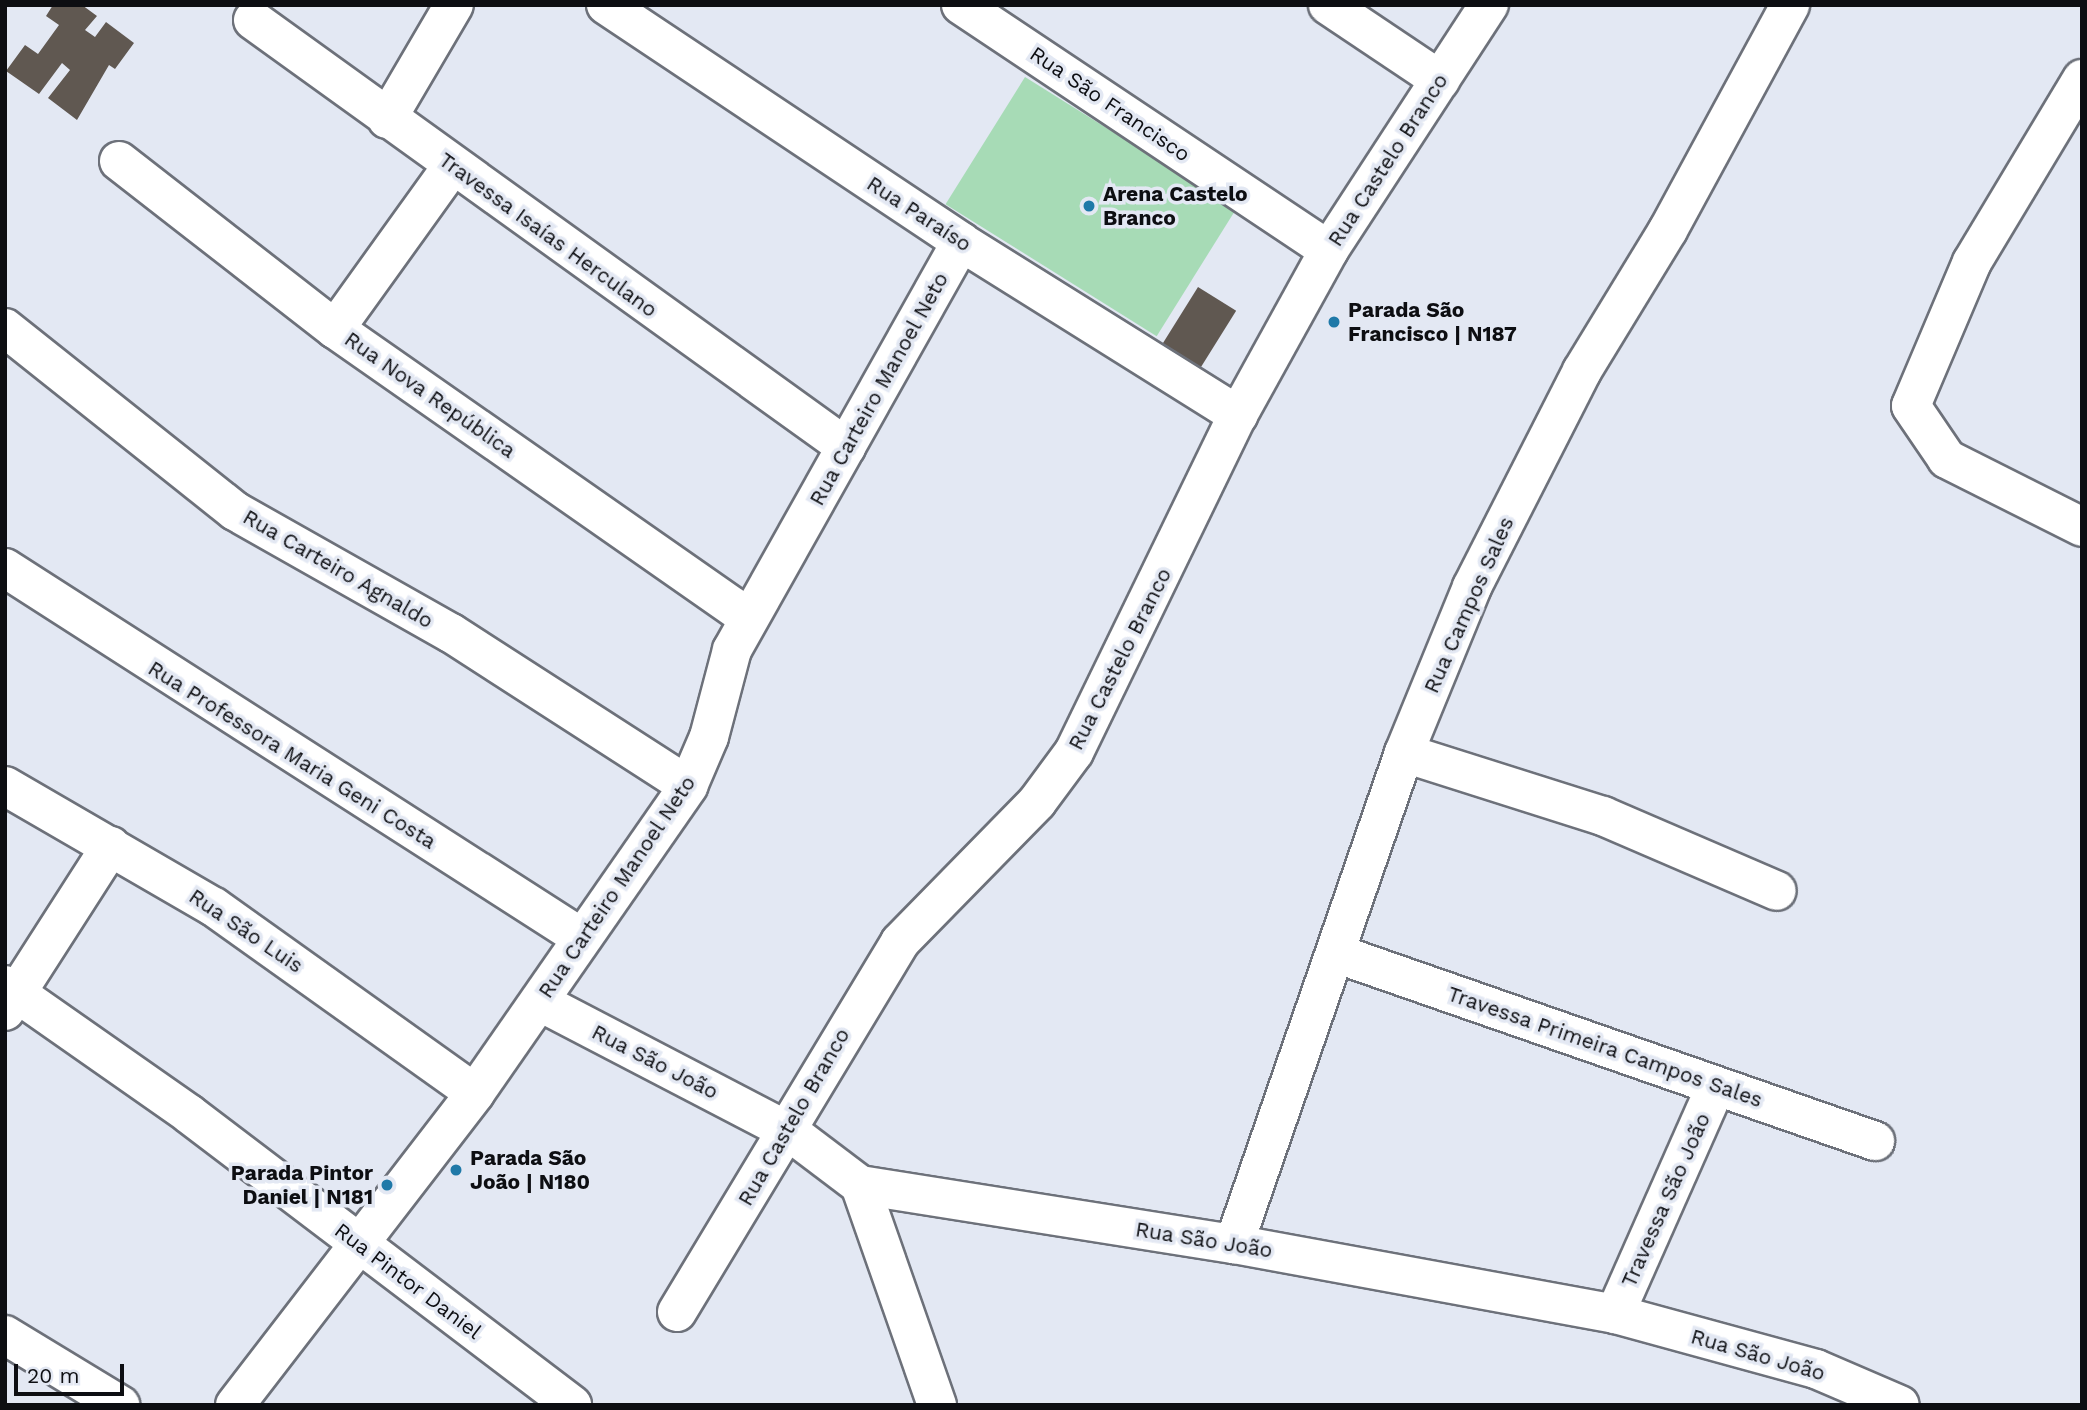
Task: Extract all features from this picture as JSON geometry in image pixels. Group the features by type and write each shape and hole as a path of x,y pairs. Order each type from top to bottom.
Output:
{"street":[{"path":"387,119 454,5"},
{"name":"Rua Paraíso","path":"606,5 961,242 1238,415"},
{"name":"Rua São Francisco","path":"961,5 1329,250"},
{"path":"1328,5 1440,79"},
{"name":"Rua Castelo Branco","path":"677,1312 790,1132 900,942 1037,803 1074,752 1238,415 1329,250 1489,5"},
{"name":"Rua Campos Sales","path":"1234,1244 1404,753 1472,587 1582,371 1668,230 1790,5"},
{"name":"Travessa Isaías Herculano","path":"253,20 452,166 846,447"},
{"path":"2082,79 1972,262 1911,406 1947,459 2082,527"},
{"name":"Rua Nova República","path":"119,161 335,329 749,618"},
{"path":"335,329 452,166"},
{"name":"Rua Carteiro Manoel Neto","path":"235,1405 361,1246 475,1093 688,786 709,737 720,680 749,618 961,242"},
{"name":"Rua Carteiro Agnaldo","path":"5,328 235,511 451,634 688,786"},
{"name":"Rua Professora Maria Geni Costa","path":"5,568 582,938"},
{"path":"1404,753 1603,816 1777,891"},
{"name":"Rua São Luis","path":"5,786 214,907 475,1093"},
{"path":"10,997 111,846"},
{"name":"Travessa Primeira Campos Sales","path":"1335,953 1875,1141"},
{"name":"Rua Pintor Daniel","path":"10,997 361,1246 572,1405"},
{"name":"Rua São João","path":"540,1002 790,1132 860,1185 1234,1244 1615,1314 1816,1368 1900,1405"},
{"name":"Travessa São João","path":"1615,1314 1716,1086"},
{"path":"860,1185 937,1405"},
{"path":"5,1335 120,1405"}],"green space":[{"name":"Arena Castelo Branco","path":"1025,77 1236,209 1157,336 946,204"}],"building":[{"path":"53,5 82,5 97,16 85,30 95,37 106,22 134,43 115,69 109,65 77,120 48,98 70,70 62,63 39,94 6,71 25,45 38,54 59,25 46,16"},
{"path":"1198,287 1236,311 1200,369 1161,346"}],"place":[{"name":"Arena Castelo Branco","path":"1089,206"},
{"name":"Parada São Francisco | N187","path":"1334,322"},
{"name":"Parada São João | N180","path":"456,1170"},
{"name":"Parada Pintor Daniel | N181","path":"387,1185"}]}
